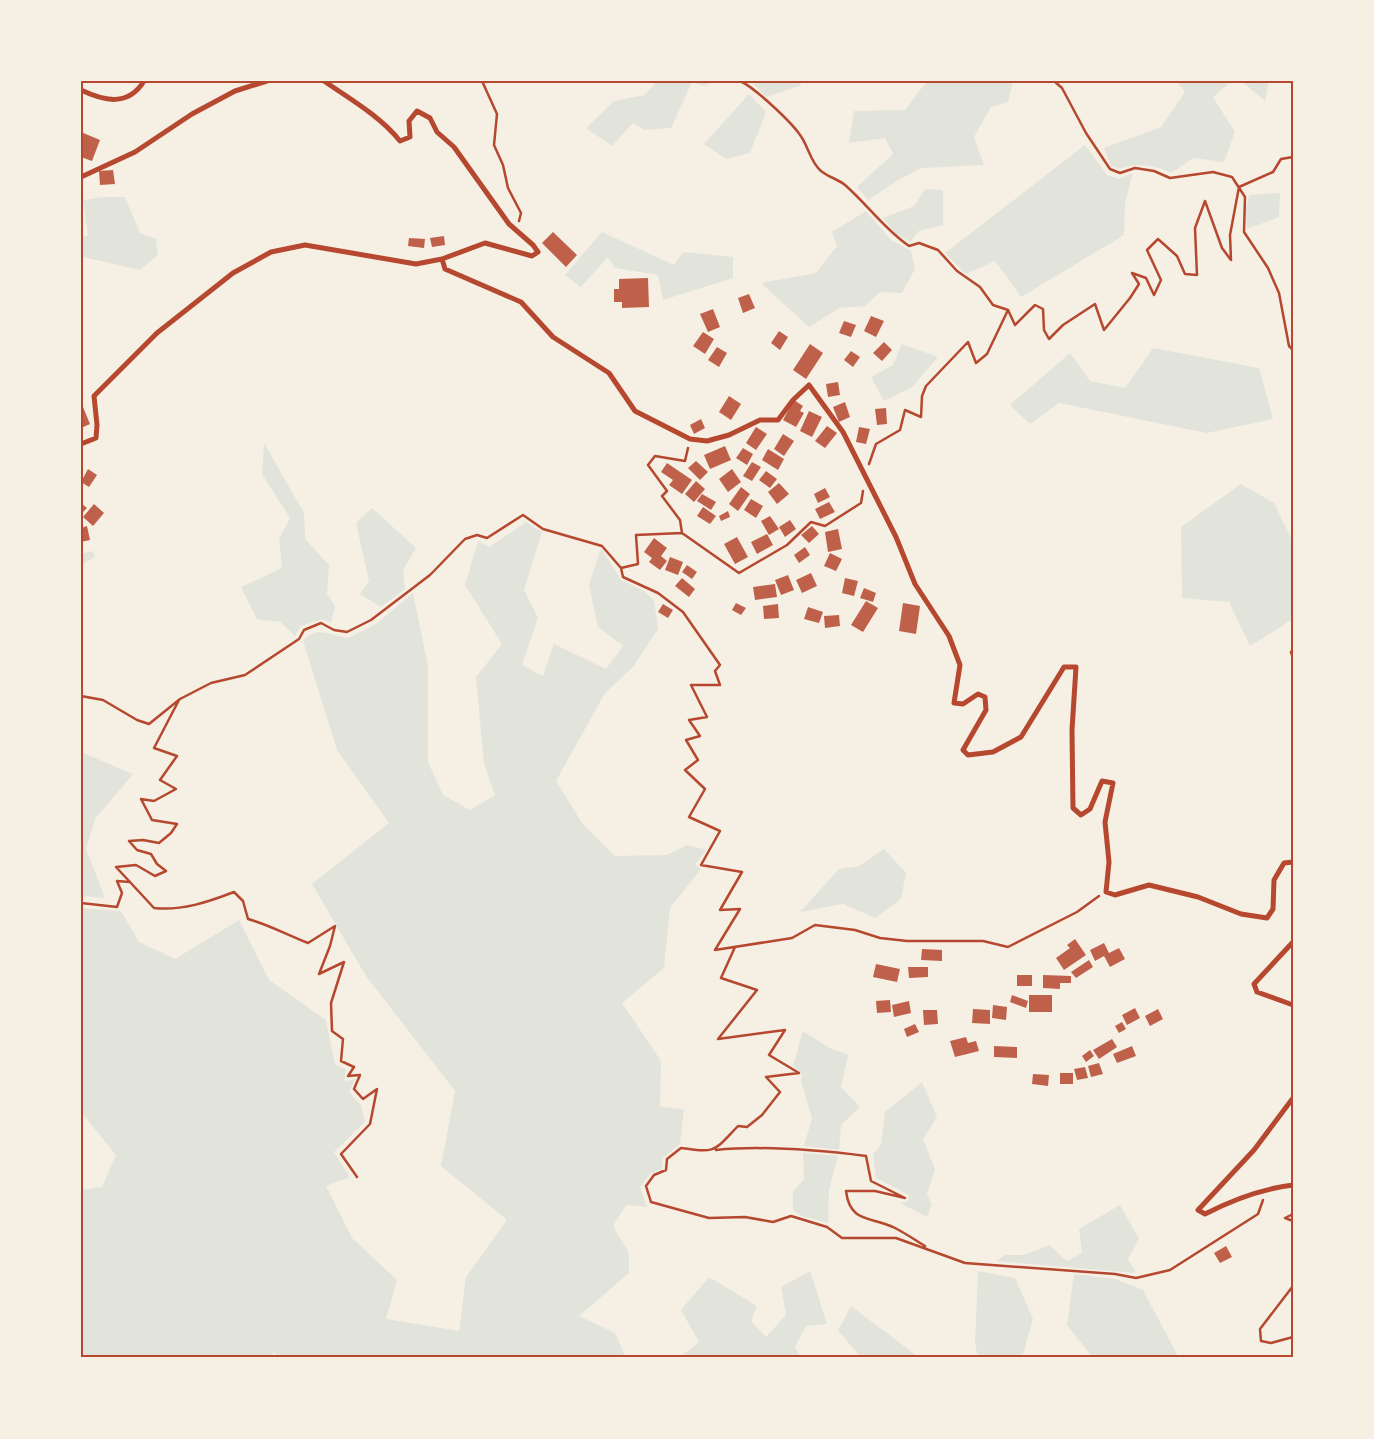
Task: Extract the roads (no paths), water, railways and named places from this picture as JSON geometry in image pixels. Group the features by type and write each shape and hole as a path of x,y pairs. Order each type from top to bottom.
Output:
{"street":[{"path":"81,90 101,100 116,100 129,95 144,81"},
{"path":"81,177 135,152 192,114 235,91 267,81"},
{"path":"81,444 96,438 97,425 94,396 124,365 157,333 233,273 271,252 305,245 416,264 442,259 485,243 532,256 538,252 509,224 454,147 437,132 430,118 417,111 409,121 410,137 400,141 391,129 324,81"},
{"path":"442,259 445,269 502,292 520,302 553,337 609,372 635,411 690,439 707,441 729,435 760,420 778,420 793,400 809,384 821,405 842,432 896,538 915,584 949,636 960,665 954,703 963,704 978,694 985,697 986,710 963,750 968,755 993,752 1021,737 1064,667 1076,667 1072,730 1073,808 1081,815 1090,808 1102,781 1113,783 1105,822 1109,862 1106,892 1115,895 1149,885 1198,897 1241,914 1267,918 1273,909 1274,880 1284,862 1293,862"},
{"path":"1293,942 1254,984 1257,992 1293,1005"},
{"path":"1293,1098 1254,1150 1198,1210 1205,1214 1230,1201 1268,1188 1293,1185"}]}
